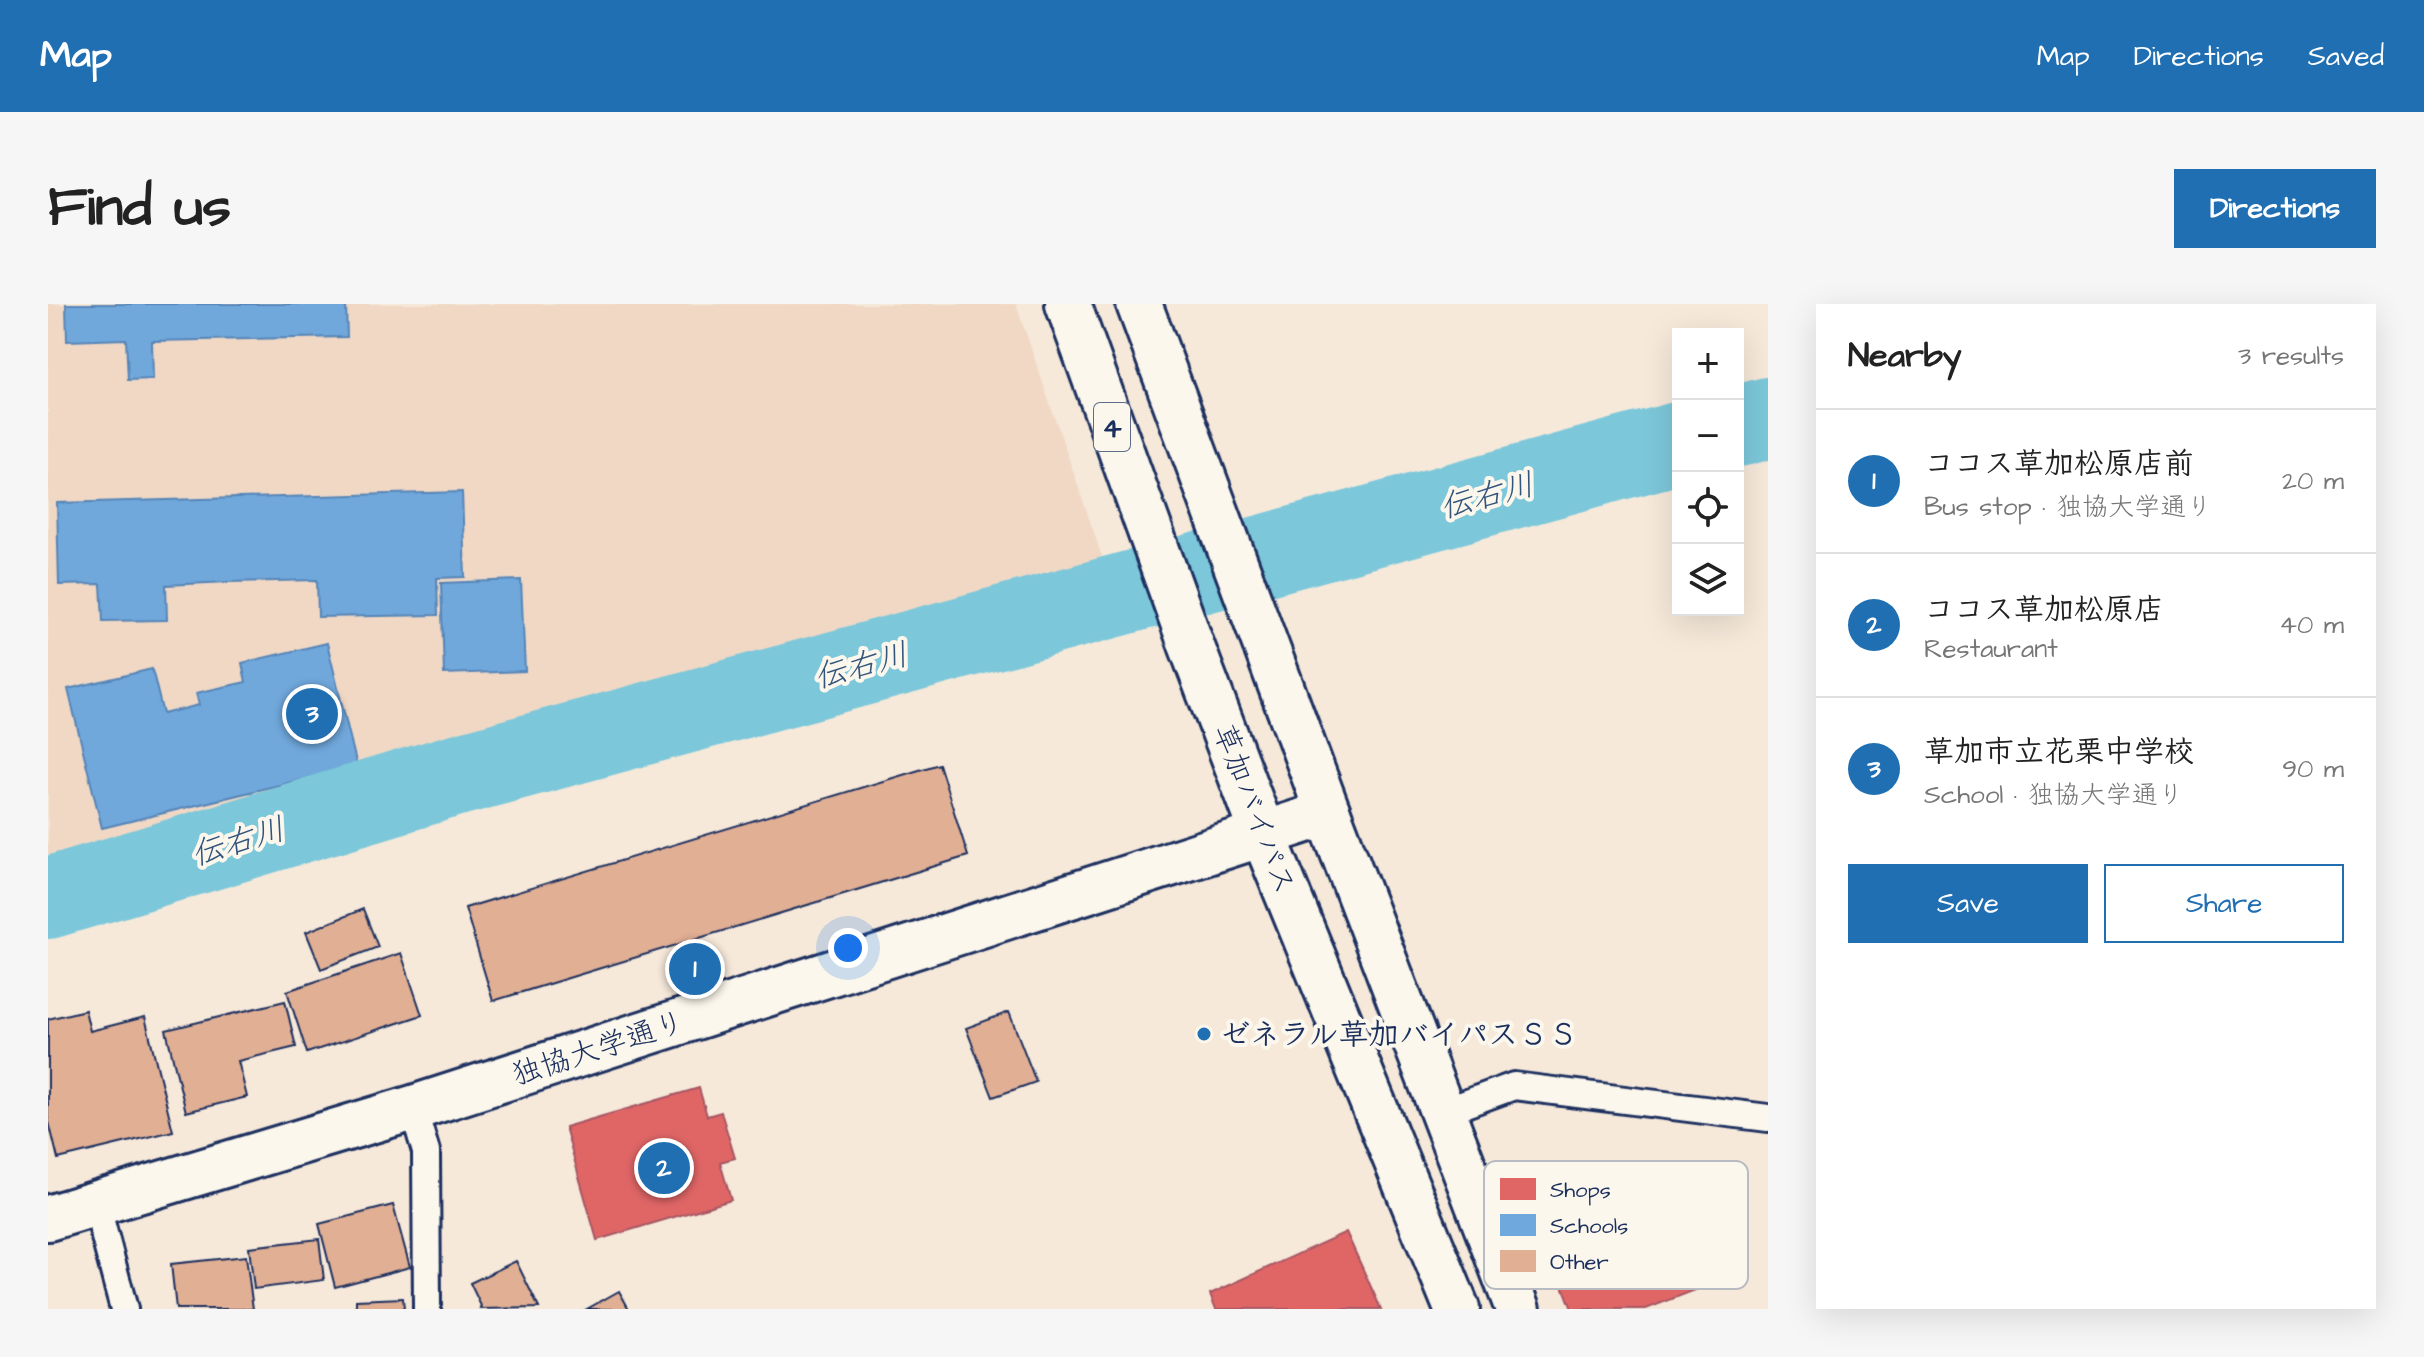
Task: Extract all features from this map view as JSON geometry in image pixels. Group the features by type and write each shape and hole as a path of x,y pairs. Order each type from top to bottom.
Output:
{"main road":[{"name":"草加バイパス","path":"1068,304 1263,834 1457,1309"},
{"name":"4","path":"1139,304 1328,813 1484,1220"},
{"name":"独協大学通り","path":"48,1218 413,1108 1328,813"},
{"name":"4","path":"1510,1289 1518,1309"}],"lane":[{"path":"1443,1112 1514,1086 1768,1118"},
{"path":"413,1108 426,1152 427,1309"},
{"path":"96,1203 124,1309"}],"shaded area":[{"path":"48,304 1016,304 1105,565 48,864"}],"building: Shops":[{"path":"699,1088 707,1116 721,1112 735,1158 720,1162 731,1200 597,1240 565,1127"},
{"path":"1346,1232 1381,1309 1216,1309 1210,1294"},
{"path":"1564,1289 1698,1289 1646,1309 1572,1309"}],"building: Schools":[{"path":"66,304 346,304 347,337 152,341 153,379 128,380 126,339 67,341"},
{"path":"462,492 465,577 437,578 438,615 318,617 317,580 166,585 167,620 103,621 101,584 59,585 57,503"},
{"path":"521,580 525,671 444,674 441,583"},
{"path":"327,643 357,766 102,828 68,689 152,669 163,714 199,705 196,693 246,682 242,663"}],"building: Other":[{"path":"939,764 968,856 493,1001 465,908"},
{"path":"363,909 378,947 321,969 306,932"},
{"path":"401,953 422,1015 307,1053 287,991"},
{"path":"285,1001 296,1047 238,1061 247,1097 186,1112 166,1030"},
{"path":"85,1010 90,1031 145,1017 173,1131 58,1159 48,1118 48,1019"},
{"path":"1009,1012 1036,1082 993,1097 966,1028"},
{"path":"393,1205 410,1267 335,1287 319,1224"},
{"path":"319,1239 324,1280 254,1289 249,1247"},
{"path":"246,1256 253,1309 176,1309 171,1264"},
{"path":"516,1261 539,1308 480,1309 470,1283"},
{"path":"619,1291 629,1309 587,1309"},
{"path":"403,1298 404,1309 356,1309 356,1300"}],"waterway":[{"name":"伝右川","path":"1744,424 1768,418"},
{"name":"伝右川","path":"48,898 453,776 1672,445"}],"place":[{"name":"草加市立花栗中学校","path":"312,714"},
{"name":"ココス草加松原店前","path":"695,969"},
{"name":"ゼネラル草加バイパスＳＳ","path":"1204,1034"},
{"name":"ココス草加松原店","path":"664,1168"}]}
